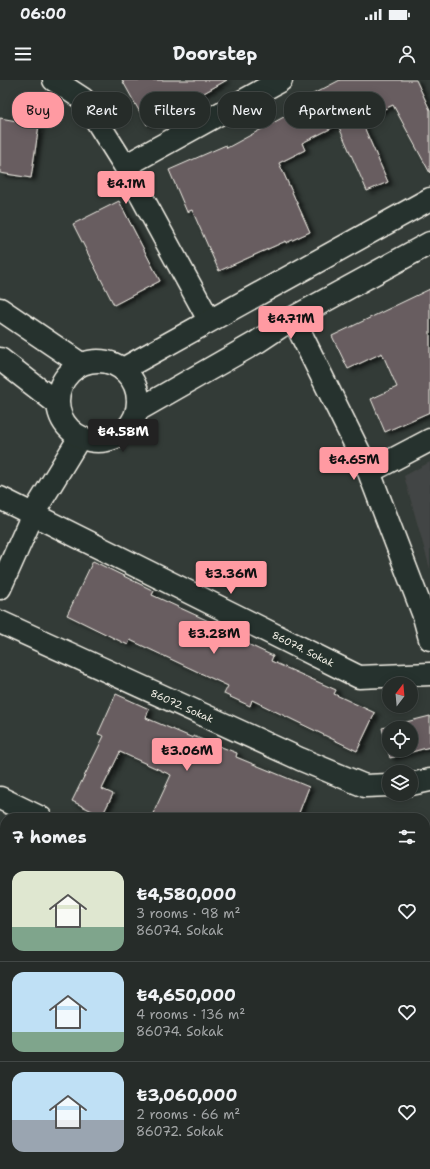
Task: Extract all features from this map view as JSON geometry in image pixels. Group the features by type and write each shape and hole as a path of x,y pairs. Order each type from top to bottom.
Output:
{"street":[{"path":"54,80 83,99 125,166 209,320"},
{"path":"125,166 281,80"},
{"path":"123,369 209,320 430,199"},
{"path":"138,410 257,342 293,318 430,243"},
{"path":"0,309 81,364"},
{"path":"293,318 369,472 426,611 430,639"},
{"path":"0,359 58,404"},
{"path":"101,360 123,369 135,384 138,395 138,410 130,426 116,437 102,441 92,441 80,437 64,423 58,404 60,390 65,378 81,364 101,360"},
{"path":"0,588 33,514 80,437"},
{"path":"369,472 430,440"},
{"name":"86074. Sokak","path":"0,498 322,659 359,676 430,674"},
{"name":"86072. Sokak","path":"0,622 300,759 365,786 382,785"},
{"path":"418,783 430,780"},
{"path":"0,798 31,813"}],"shaded area":[{"path":"430,462 430,569 404,476"}],"building":[{"path":"122,80 227,80 206,92 140,92 140,112 132,98 132,92 129,92"},
{"path":"340,80 416,80 430,110 430,173 393,105 385,109 385,92 317,92"},
{"path":"284,117 284,128 332,128 302,143 305,150 279,163 310,232 219,271 192,210 187,212 169,170 226,145 227,148 264,128 276,128 276,121"},
{"path":"0,118 12,120 12,128 39,128 31,178 0,173"},
{"path":"339,128 364,128 388,182 367,191"},
{"path":"119,201 160,281 114,305 73,224"},
{"path":"430,289 430,412 385,432 371,399 397,387 382,353 348,369 332,336"},
{"path":"93,561 154,591 152,595 239,635 237,639 273,656 271,661 336,690 334,694 375,713 357,751 252,700 250,706 224,694 228,686 130,640 128,645 67,615"},
{"path":"116,694 149,709 146,718 193,738 193,736 237,753 236,757 309,787 299,813 153,813 171,775 120,752 102,789 113,794 104,813 96,813 72,801 104,736 98,734"},
{"path":"430,716 430,747 418,750 418,721 410,721"}]}
